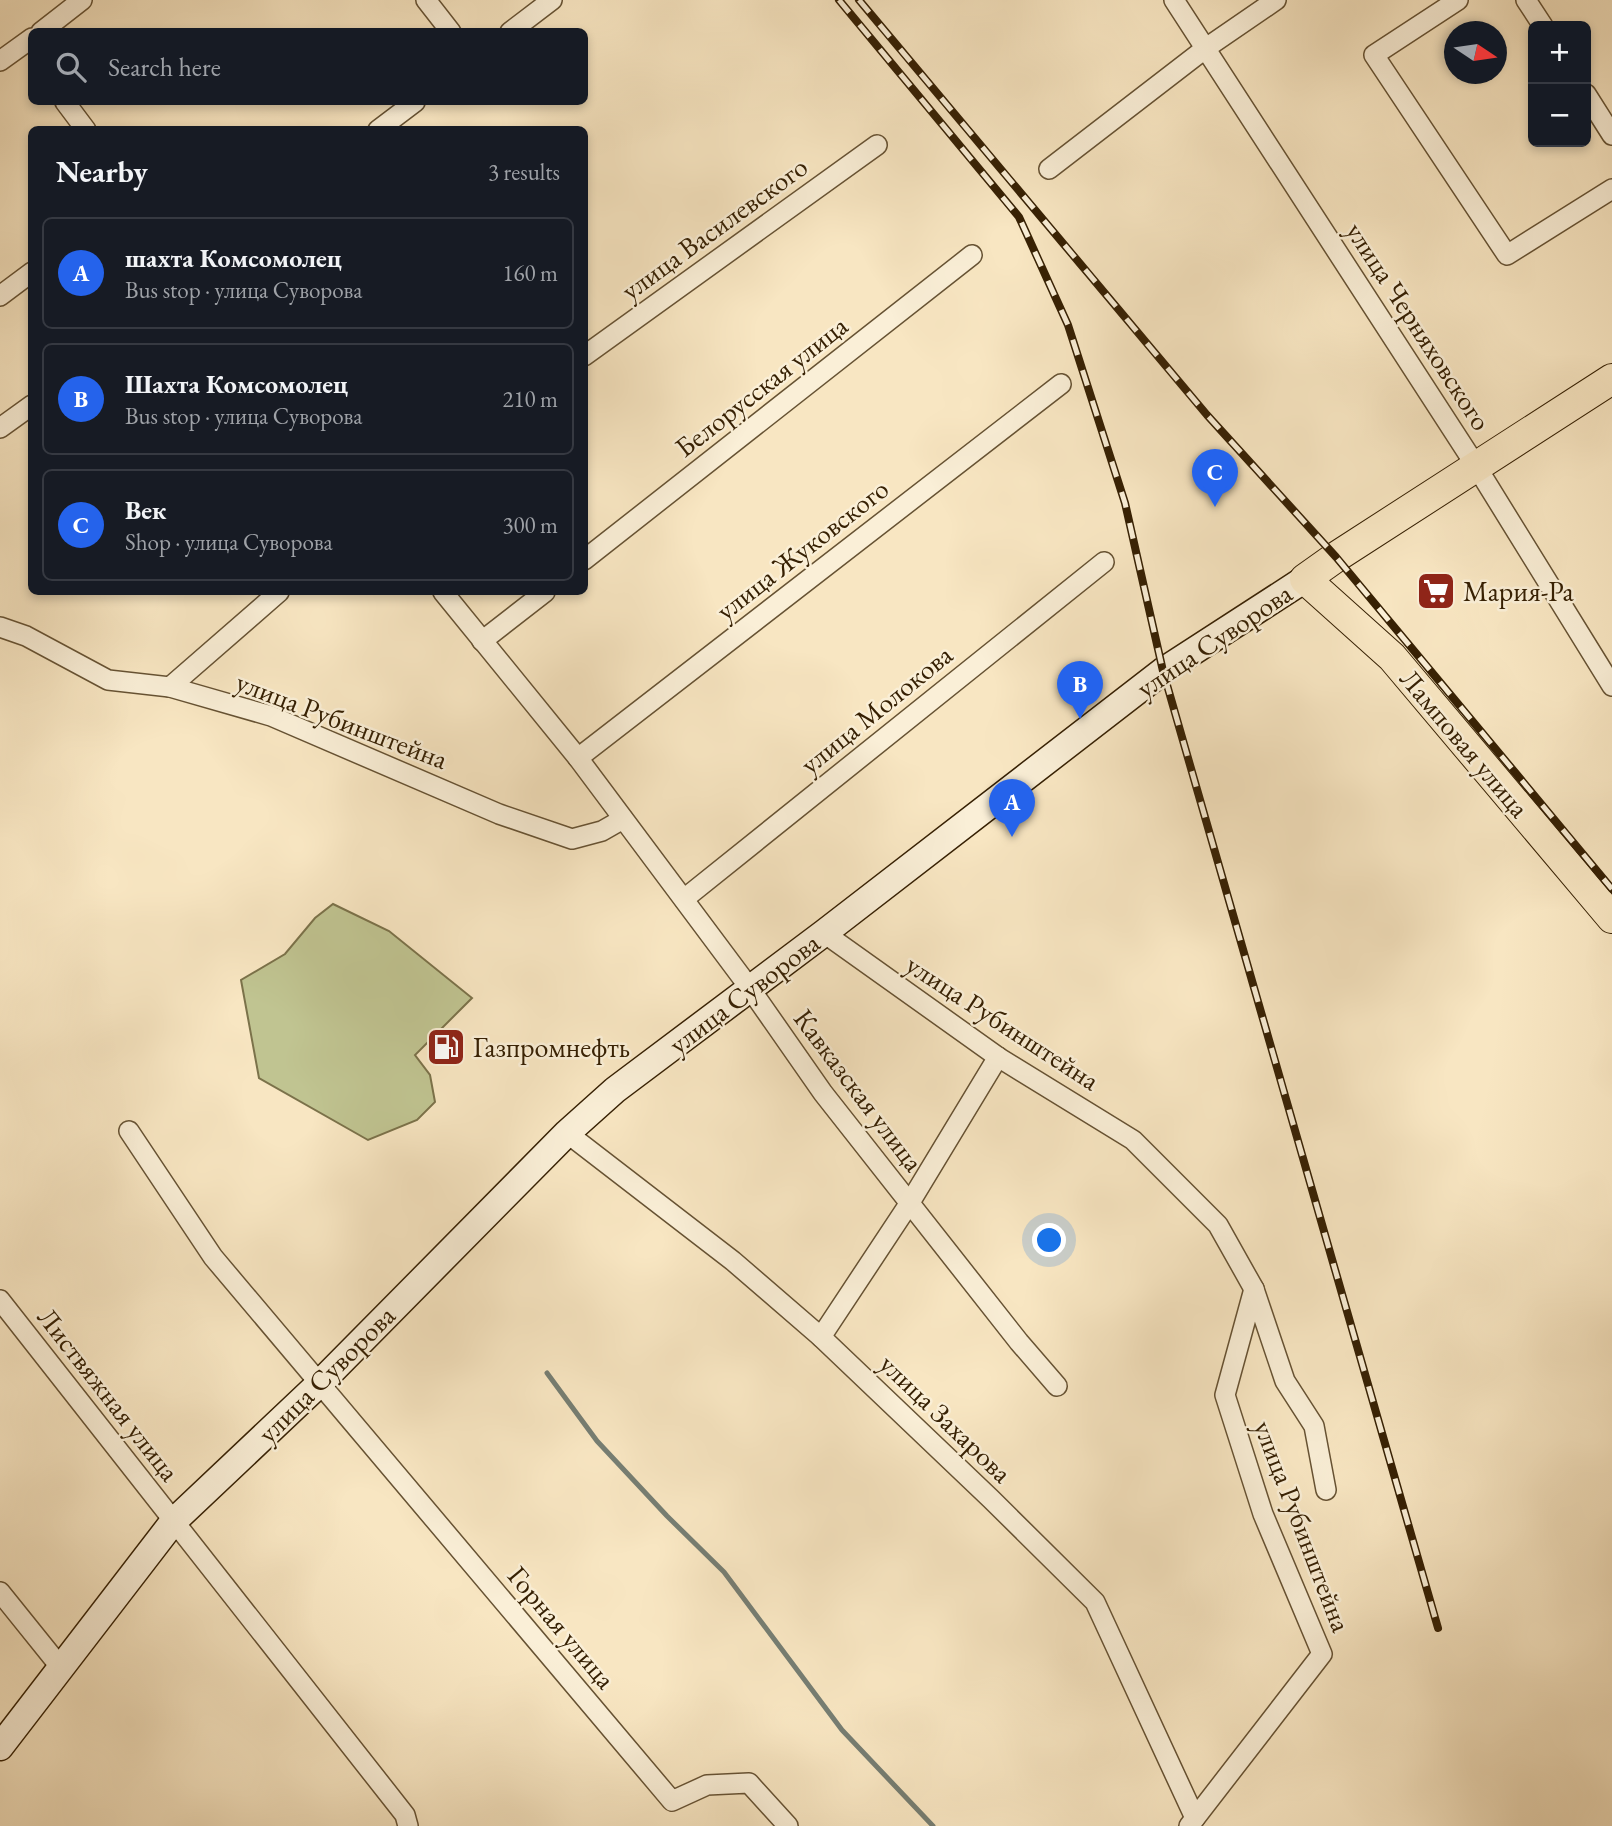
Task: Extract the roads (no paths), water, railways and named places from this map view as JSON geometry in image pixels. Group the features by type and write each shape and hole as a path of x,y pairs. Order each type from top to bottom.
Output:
{"main road":[{"name":"улица Суворова","path":"1306,579 1612,379"},
{"name":"Ламповая улица","path":"1306,579 1392,657 1612,918"}],"street":[{"path":"46,28 82,0"},
{"path":"426,0 448,28"},
{"path":"514,28 552,0"},
{"name":"улица Черняховского","path":"1174,0 1476,466 1612,686"},
{"path":"1049,169 1206,48 1276,0"},
{"path":"1458,0 1374,55 1507,255 1612,189"},
{"path":"1526,0 1540,21"},
{"path":"0,61 28,47"},
{"path":"1591,101 1612,135"},
{"path":"67,105 83,126"},
{"path":"383,126 411,105"},
{"name":"улица Василевского","path":"588,353 877,145"},
{"name":"Белорусская улица","path":"588,557 972,255"},
{"path":"0,296 28,275"},
{"name":"улица Жуковского","path":"578,758 1061,384"},
{"path":"0,428 28,408"},
{"name":"улица Молокова","path":"684,899 1104,562"},
{"name":"улица Суворова","path":"0,1747 173,1522 319,1384 567,1133 615,1090 824,933 1163,671 1306,579"},
{"path":"170,687 276,595"},
{"name":"Кавказская улица","path":"445,595 578,758 749,987 823,1093 1019,1342 1058,1386"},
{"path":"482,641 541,595"},
{"name":"улица Рубинштейна","path":"0,627 26,636 108,680 170,687 271,716 499,814 572,839 602,831 623,819"},
{"name":"улица Рубинштейна","path":"824,933 998,1057 1133,1140 1218,1225 1254,1289 1285,1381 1314,1426 1326,1490"},
{"path":"821,1337 909,1204 998,1057"},
{"path":"129,1131 213,1257 319,1384"},
{"name":"улица Захарова","path":"567,1133 733,1261 821,1337 1095,1602 1192,1822"},
{"name":"улица Рубинштейна","path":"1192,1822 1322,1654 1263,1514 1225,1395 1254,1289"},
{"name":"Листвяжная улица","path":"0,1300 405,1815 408,1826"},
{"name":"Горная улица","path":"319,1384 672,1801 706,1785 749,1783 788,1826"},
{"path":"0,1592 62,1669"}],"waterway":[{"path":"547,1373 597,1441 724,1572 842,1730 933,1826"}],"railway":[{"path":"839,0 1019,217 1068,325 1125,503 1163,671 1438,1628"},
{"path":"859,0 1207,415 1336,557 1612,889"}],"place":[{"name":"Век","path":"1215,507"},
{"name":"Мария-Ра","path":"1436,591"},
{"name":"Шахта Комсомолец","path":"1080,719"},
{"name":"шахта Комсомолец","path":"1012,837"},
{"name":"Газпромнефть","path":"446,1047"}]}
